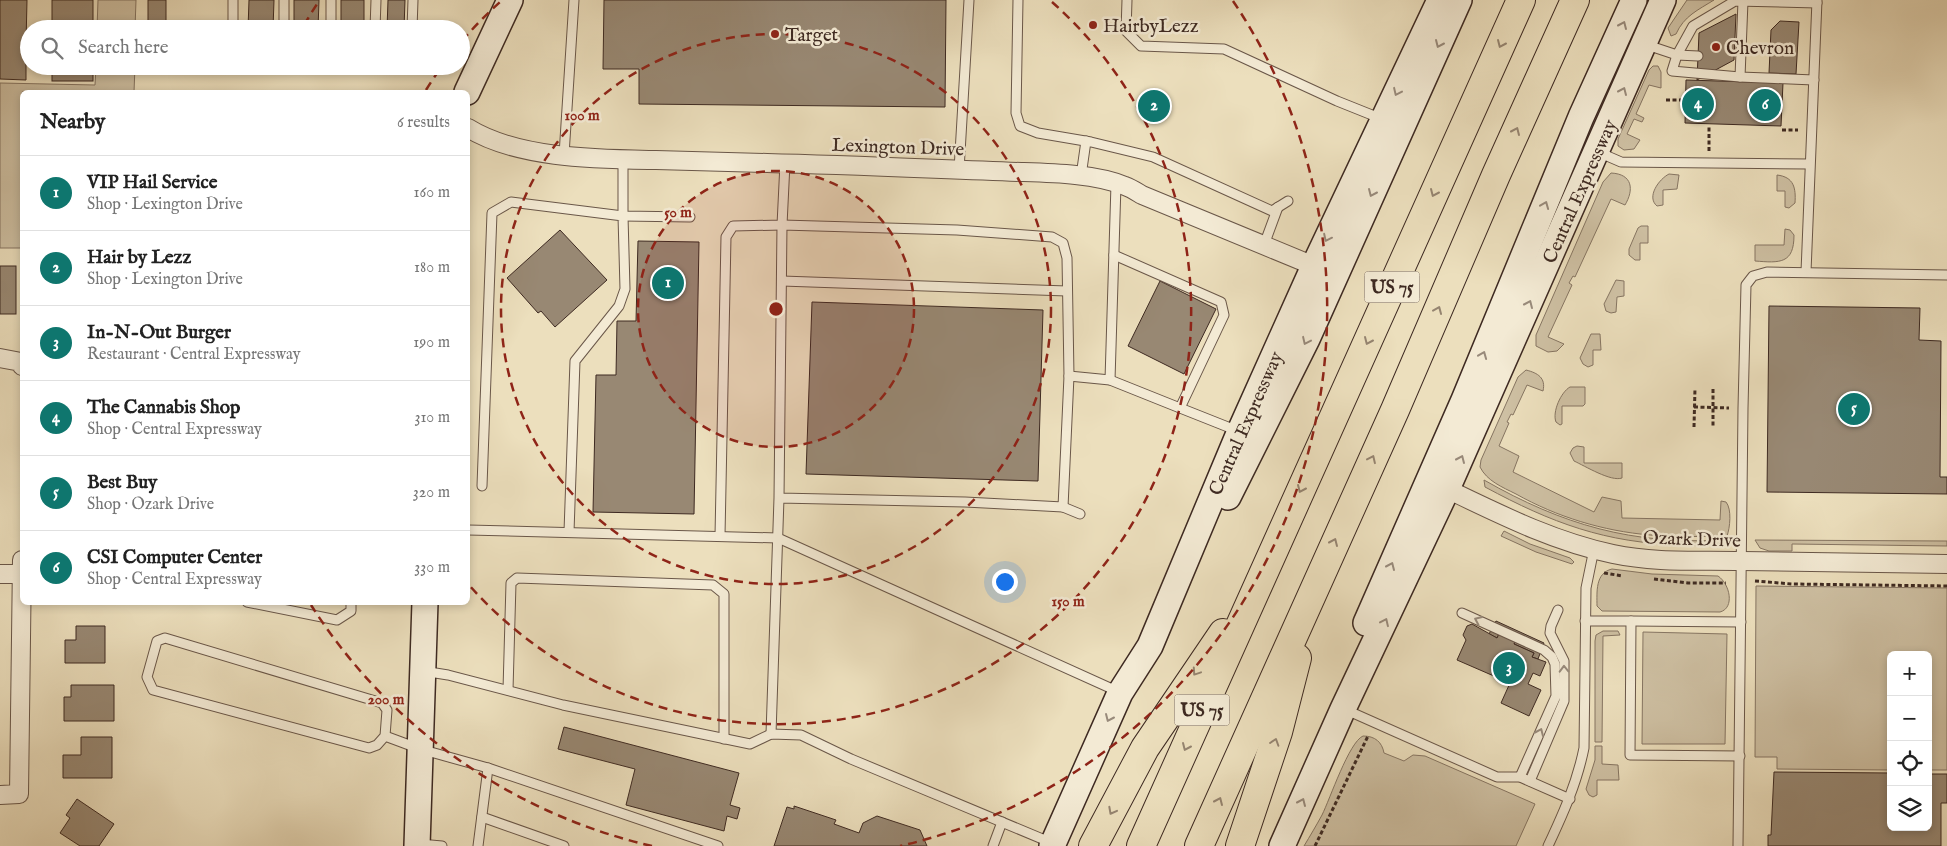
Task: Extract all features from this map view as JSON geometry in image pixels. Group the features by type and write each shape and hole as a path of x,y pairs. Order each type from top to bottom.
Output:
{"highway":[{"name":"US 75","path":"1141,846 1521,0"},
{"name":"US 75","path":"1199,846 1395,410 1496,175 1576,0"},
{"path":"1093,846 1145,748 1263,574"},
{"path":"1240,846 1278,732 1317,581"}],"main road":[{"path":"468,90 510,0"},
{"name":"Central Expressway","path":"1053,845 1120,693 1150,646 1240,431 1314,266 1440,0"},
{"path":"1150,646 1244,467 1295,364 1458,0"},
{"path":"1332,735 1329,707 1464,400 1581,117 1634,0"},
{"name":"Central Expressway","path":"1282,846 1447,490 1663,0"},
{"path":"1648,34 1675,0"},
{"path":"417,845 426,605"}],"street":[{"name":"Lexington Drive","path":"470,129 478,135 504,144 549,154 623,160 785,163 1051,173 1081,176 1125,186 1142,195 1314,266"},
{"path":"0,358 20,363"},
{"name":"Ozark Drive","path":"1447,490 1535,530 1594,549 1628,556 1661,559 1947,564"},
{"path":"0,574 20,574"},
{"path":"0,795 19,794 22,605"}],"lane":[{"path":"233,0 233,20"},
{"path":"284,0 284,20"},
{"path":"330,20 331,0"},
{"path":"375,20 376,0"},
{"path":"412,20 413,0"},
{"path":"564,155 574,0"},
{"path":"959,170 969,0"},
{"path":"1018,0 1016,113 1020,126 1038,133 1086,141 1153,157 1272,211 1288,201"},
{"path":"1127,0 1126,31 1140,46 1224,49 1337,101 1384,120"},
{"path":"1806,272 1809,164 1814,80 1817,2 1735,1 1693,26 1677,55 1672,71 1740,78 1814,80"},
{"path":"1740,78 1738,35 1743,1"},
{"path":"1648,34 1677,55 1698,56"},
{"path":"1081,176 1086,141"},
{"path":"1596,151 1620,162 1809,164"},
{"path":"569,532 575,361 619,306 624,289 623,160"},
{"path":"771,734 779,498 782,225 785,163"},
{"path":"1110,380 1116,184"},
{"path":"482,486 492,213 511,202 623,216 690,217"},
{"path":"1264,246 1278,207"},
{"path":"720,536 726,237 733,226 782,225 957,230 1052,237 1063,243 1067,258 1069,376 1063,508"},
{"path":"1114,255 1221,302 1224,315 1180,408"},
{"path":"1738,846 1746,286 1750,278 1762,272 1947,275"},
{"path":"782,282 1068,291"},
{"path":"1069,376 1110,380 1240,431"},
{"path":"779,498 965,502 1063,508 1080,514"},
{"path":"470,530 778,538 1120,693"},
{"path":"1548,846 1570,799 1584,748 1586,588 1594,549"},
{"path":"508,690 511,583 516,578 713,585 724,594 724,739"},
{"path":"262,605 338,620 351,611 352,605"},
{"path":"1530,781 1564,701 1564,661 1550,633 1558,610"},
{"path":"1462,613 1544,650 1552,657 1555,664 1555,699 1520,776"},
{"path":"1585,621 1741,622"},
{"path":"1631,621 1630,755 1740,756"},
{"path":"165,638 382,703 387,710 385,736 377,745 369,748 153,690 147,677 157,641 165,638"},
{"path":"423,671 448,675 562,705 750,744 771,734 801,735 851,759 1053,845"},
{"path":"1344,709 1497,777 1520,776 1570,799"},
{"path":"385,736 420,749 488,768 718,846"},
{"path":"478,846 488,768"},
{"path":"482,817 564,846"},
{"path":"993,846 1002,822"},
{"path":"417,845 442,846"}],"path":[{"path":"1666,100 1681,100"},
{"path":"1708,163 1709,127"},
{"path":"1694,427 1695,388"},
{"path":"1713,389 1713,427"},
{"path":"1694,407 1730,408"},
{"path":"1755,581 1792,584 1947,586"},
{"path":"1315,846 1368,736"}],"shaded area":[{"path":"98,0 136,0 135,20 97,20"},
{"path":"1687,0 1714,0 1692,14 1683,22 1676,34 1671,36 1668,28"},
{"path":"1653,66 1658,66 1661,72 1661,88 1649,85 1636,114 1644,118 1642,122 1634,119 1627,134 1640,140 1634,149 1624,150 1618,146 1618,139 1649,70"},
{"path":"96,75 135,75 134,90 20,90 20,248 0,248 0,83 95,85"},
{"path":"1611,173 1624,176 1630,184 1630,194 1625,205 1611,199 1575,277 1573,276 1569,283 1572,285 1548,337 1564,344 1557,351 1548,352 1536,346 1536,335 1603,182"},
{"path":"1669,174 1679,175 1677,189 1663,190 1663,205 1657,206 1654,202 1653,193 1661,180"},
{"path":"1777,175 1787,178 1793,184 1795,203 1789,208 1785,207 1785,191 1777,191"},
{"path":"1648,226 1648,243 1640,243 1640,260 1635,260 1629,255 1629,249 1638,228"},
{"path":"1785,229 1790,230 1794,235 1791,252 1788,256 1784,260 1772,262 1755,261 1755,245 1784,245"},
{"path":"1616,280 1624,281 1624,296 1617,297 1616,312 1611,313 1606,311 1604,304"},
{"path":"1591,334 1600,334 1601,350 1593,350 1593,365 1588,367 1583,364 1580,358"},
{"path":"1526,370 1540,377 1544,386 1543,391 1527,385 1513,415 1511,414 1507,422 1509,423 1499,446 1519,456 1513,472 1594,512 1602,497 1621,501 1622,518 1720,520 1721,501 1726,502 1730,514 1727,536 1659,536 1615,530 1581,522 1548,510 1491,480 1480,467 1481,460 1518,377"},
{"path":"1570,387 1585,387 1585,404 1583,406 1562,406 1562,424 1560,425 1556,422 1555,418 1556,408 1563,393"},
{"path":"1577,446 1584,447 1584,463 1622,463 1622,478 1617,479 1605,476 1574,461 1570,453"},
{"path":"1484,480 1542,509 1599,529 1659,539 1691,541 1724,540 1715,545 1699,546 1654,543 1603,535 1556,521 1533,511 1485,487"},
{"path":"1504,531 1530,544 1570,558 1574,562 1572,564 1536,552 1501,536"},
{"path":"1755,540 1947,541 1947,546 1792,544 1792,551 1769,551 1760,548"},
{"path":"1612,569 1652,574 1718,576 1728,590 1728,606 1720,612 1602,611 1597,606 1598,584 1602,574"},
{"path":"1756,586 1947,588 1947,770 1932,770 1932,651 1887,651 1887,770 1777,769 1777,757 1755,757"},
{"path":"1603,631 1618,631 1620,635 1603,636 1602,742 1595,742 1595,641 1596,635"},
{"path":"1643,632 1727,634 1725,744 1642,744"},
{"path":"1363,736 1374,738 1382,746 1384,753 1404,761 1413,755 1425,756 1535,804 1516,846 1304,846 1322,815 1346,759 1358,740"},
{"path":"1595,746 1602,746 1602,764 1618,765 1619,780 1597,780 1597,795 1593,797 1589,795 1586,789 1595,760"}],"building":[{"path":"0,0 27,0 27,20 20,20 20,75 26,75 26,80 0,79"},
{"path":"52,0 93,0 93,20 52,20"},
{"path":"148,0 166,0 166,20 148,20"},
{"path":"249,0 274,0 273,20 248,20"},
{"path":"294,0 319,0 318,20 294,20"},
{"path":"341,0 364,0 364,20 341,20"},
{"path":"388,0 405,0 404,20 387,20"},
{"name":"Target","path":"604,0 946,0 945,107 639,104 639,69 603,69"},
{"name":"Chevron","path":"1736,14 1734,60 1697,80 1699,33"},
{"path":"1780,21 1799,22 1796,74 1769,73 1771,30"},
{"path":"52,75 93,75 93,81 52,81"},
{"path":"1686,80 1783,83 1781,126 1685,123"},
{"path":"560,230 607,280 555,327 541,311 538,313 507,278"},
{"path":"638,241 699,242 694,514 593,512 596,375 616,375 617,321 636,321"},
{"path":"0,266 16,266 16,314 0,314"},
{"path":"1160,281 1216,309 1184,374 1128,346"},
{"path":"812,302 1043,310 1038,481 806,474"},
{"path":"1769,306 1920,308 1919,340 1941,341 1940,477 1947,477 1947,494 1767,492"},
{"path":"1496,621 1544,643 1538,659 1532,657 1534,653 1514,644 1515,641 1499,634 1497,638 1489,634"},
{"path":"1472,624 1497,638 1499,634 1515,641 1514,644 1534,653 1532,657 1546,662 1540,676 1533,673 1528,684 1541,690 1529,716 1501,703 1510,683 1457,660 1466,640 1463,635 1467,626"},
{"path":"76,626 105,626 105,663 65,663 65,640 76,640"},
{"path":"71,685 114,685 114,721 64,721 64,697 71,697"},
{"path":"564,727 739,773 730,805 740,808 737,819 727,816 724,831 626,805 635,769 558,749"},
{"path":"81,737 112,737 112,778 63,778 63,755 81,755"},
{"path":"1774,772 1887,773 1887,831 1932,831 1932,774 1947,774 1947,803 1941,803 1941,846 1768,846 1768,835 1771,835"},
{"path":"77,799 114,824 99,846 80,846 60,833 70,818 66,815"},
{"path":"794,806 836,820 834,824 859,833 863,823 877,816 920,830 927,846 774,846 787,807 794,809"}],"place":[{"name":"HairbyLezz","path":"1093,25"},
{"name":"Target","path":"775,34"},
{"name":"Chevron","path":"1716,47"},
{"name":"The Cannabis Shop","path":"1698,104"},
{"name":"CSI Computer Center","path":"1765,105"},
{"name":"Hair by Lezz","path":"1154,106"},
{"name":"VIP Hail Service","path":"668,283"},
{"name":"Best Buy","path":"1854,409"},
{"name":"In-N-Out Burger","path":"1509,668"}]}
